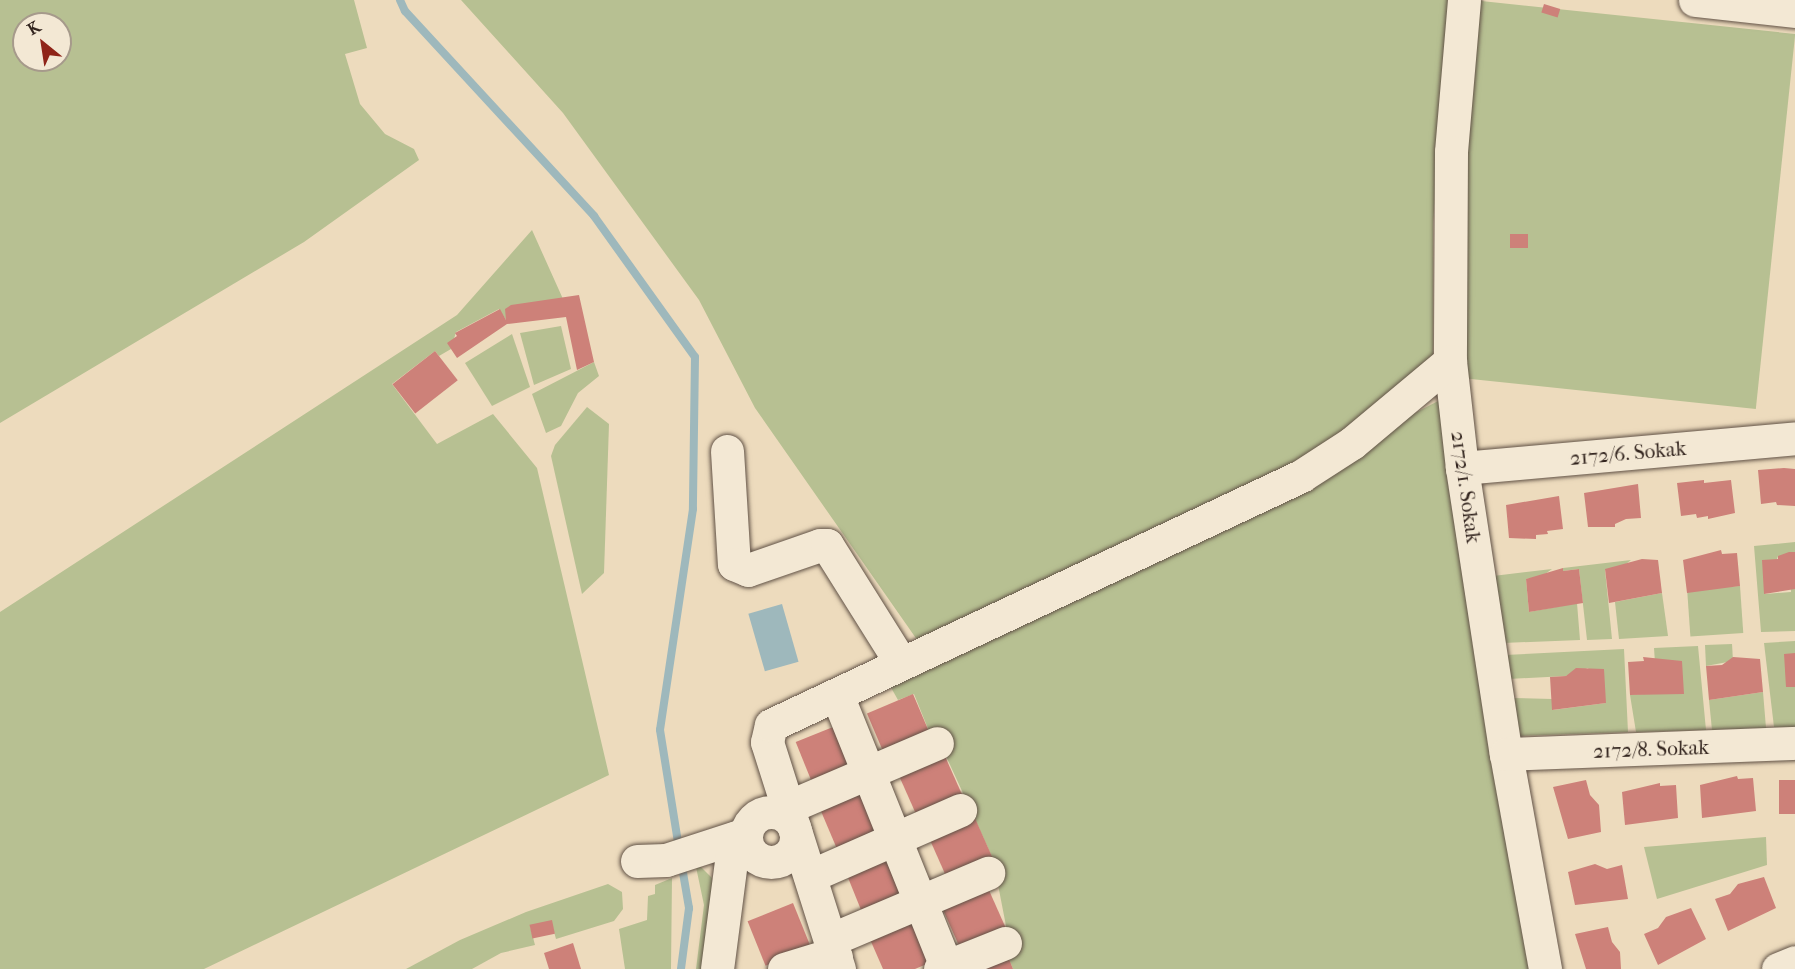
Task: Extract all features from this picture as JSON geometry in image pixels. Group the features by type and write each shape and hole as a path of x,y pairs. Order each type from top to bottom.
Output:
{"street":[{"name":"2172/1. Sokak","path":"1464,0 1451,152 1450,361 1462,468 1506,754 1545,969"},
{"path":"1695,0 1795,11"},
{"path":"835,955 766,742 768,730 776,721 1301,476 1352,443 1450,361"},
{"name":"2172/6. Sokak","path":"1462,468 1795,438"},
{"path":"727,451 734,564 747,570 820,544 828,545 901,663"},
{"path":"837,694 944,968 1005,943"},
{"path":"792,818 869,772 937,743"},
{"name":"2172/8. Sokak","path":"1506,754 1795,743"},
{"path":"810,876 960,810"},
{"path":"740,836 751,853 766,862 775,862 790,854 795,846 792,818"},
{"path":"652,861 740,836"},
{"path":"717,969 740,836"},
{"path":"784,969 835,955 920,902 988,873"},
{"path":"1778,969 1795,962"}],"green space":[{"path":"0,0 354,0 367,48 345,54 360,104 385,134 414,149 419,160 304,242 0,423"},
{"path":"461,0 1451,0 1433,223 1433,366 1335,439 1256,490 920,644 755,408 699,300 563,113"},
{"path":"1472,0 1795,34 1756,409 1433,375"},
{"path":"532,230 563,299 506,320 499,309 456,332 451,349 439,356 435,351 392,384 437,444 493,414 537,468 609,775 204,969 0,969 0,612 457,315"},
{"path":"561,326 571,369 534,385 520,333"},
{"path":"512,334 530,387 492,406 465,363"},
{"path":"594,362 599,376 578,393 561,426 546,433 532,394"},
{"path":"1442,399 1536,969 1013,969 1007,954 1007,931 993,859 945,754 939,756 914,694 898,700 889,684"},
{"path":"587,407 609,424 604,573 582,594 551,456 555,445"},
{"path":"1795,542 1795,631 1761,632 1754,546","holes":["1778,556 1789,556 1791,592 1765,594"]},
{"path":"1631,560 1621,568 1605,570 1612,639 1587,640 1579,569 1563,571 1563,568"},
{"path":"1552,569 1541,577 1526,579 1529,612 1577,603 1580,640 1503,643 1493,576"},
{"path":"1740,586 1743,633 1690,637 1687,590"},
{"path":"1662,593 1668,636 1619,639 1615,602"},
{"path":"1795,641 1795,727 1774,727 1764,643"},
{"path":"1732,644 1733,661 1706,666 1705,645"},
{"path":"1698,646 1706,730 1636,732 1630,695 1657,693 1654,648"},
{"path":"1624,649 1628,732 1518,736 1512,698 1552,699 1553,710 1606,703 1588,668 1566,676 1509,679 1505,655"},
{"path":"1763,692 1766,728 1712,730 1709,700"},
{"path":"1766,837 1767,865 1657,899 1644,847"},
{"path":"699,865 717,883 709,969 696,969 704,905 696,867"},
{"path":"672,878 671,969 625,969 619,929 647,920 648,896 655,894 655,885"},
{"path":"608,884 622,892 623,909 614,921 556,939 551,921 530,926 535,945 501,953 472,969 406,969 460,940 526,912"}],"water":[{"path":"782,604 799,662 765,671 748,614"}],"building":[{"path":"1544,4 1560,9 1558,18 1541,13"},
{"path":"1510,234 1528,234 1528,248 1510,248"},
{"path":"579,295 594,362 577,370 566,317 507,324 457,358 447,343 457,336 455,333 500,309 506,320 505,309 511,305"},
{"path":"435,351 458,380 415,413 392,384"},
{"path":"1795,469 1795,506 1777,505 1776,502 1761,504 1758,470"},
{"path":"1704,480 1704,483 1731,480 1735,513 1708,519 1708,516 1697,518 1696,514 1681,516 1677,483"},
{"path":"1638,484 1641,518 1626,519 1615,524 1615,527 1588,527 1584,493"},
{"path":"1559,496 1563,529 1536,535 1536,539 1509,538 1506,505"},
{"path":"1721,550 1722,554 1737,553 1740,586 1687,593 1683,560"},
{"path":"1795,552 1795,589 1764,594 1762,560 1778,559 1778,556"},
{"path":"1642,559 1658,560 1662,593 1609,603 1605,569"},
{"path":"1563,568 1563,571 1579,569 1583,603 1529,612 1526,579"},
{"path":"1795,653 1795,687 1786,687 1784,654"},
{"path":"1643,657 1682,661 1684,694 1630,695 1628,662 1644,661"},
{"path":"1733,657 1760,659 1763,692 1709,700 1706,666 1722,665"},
{"path":"1576,668 1604,669 1606,703 1552,710 1550,677 1566,676"},
{"path":"913,694 931,737 885,757 867,714"},
{"path":"843,723 861,768 814,787 796,742"},
{"path":"944,754 963,797 917,817 898,774"},
{"path":"1737,776 1738,779 1753,778 1756,811 1702,818 1700,785"},
{"path":"1586,780 1590,795 1599,805 1601,832 1568,839 1553,787"},
{"path":"1779,780 1795,780 1795,814 1779,814"},
{"path":"1660,783 1660,786 1676,785 1678,818 1625,825 1622,792"},
{"path":"867,789 885,832 838,852 820,809"},
{"path":"974,816 993,859 947,879 928,836"},
{"path":"893,853 911,898 864,917 846,872"},
{"path":"1595,864 1607,869 1622,865 1628,899 1575,905 1568,872"},
{"path":"1764,877 1776,908 1728,931 1715,899 1730,894 1738,884"},
{"path":"988,888 1007,931 961,951 942,908"},
{"path":"793,903 811,948 766,966 748,921"},
{"path":"1691,908 1706,939 1658,965 1644,934 1658,928 1666,917"},
{"path":"916,917 934,961 915,969 883,969 869,937"},
{"path":"552,920 555,934 532,938 530,925"},
{"path":"1608,927 1612,942 1620,952 1621,969 1586,969 1575,934"},
{"path":"573,943 581,969 549,969 544,953"},
{"path":"1007,954 1013,969 971,969"}],"waterway":[{"path":"400,0 405,11 594,216 695,357 693,509 660,730 679,848"},
{"path":"681,861 689,908 681,969"}]}
